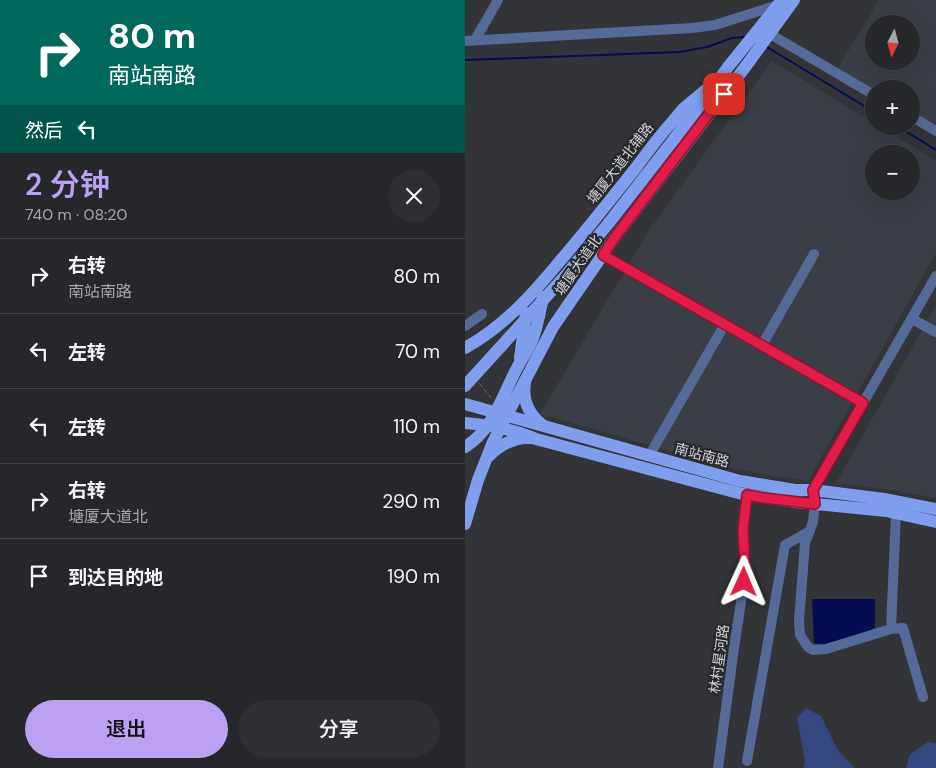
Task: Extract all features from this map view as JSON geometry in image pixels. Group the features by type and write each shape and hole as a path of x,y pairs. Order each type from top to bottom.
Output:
{"main road":[{"name":"塘厦大道北","path":"465,386 565,276 608,224 725,72 764,35 794,0"},
{"name":"塘厦大道北","path":"465,524 497,420 526,378 553,327 615,237 746,66 780,3"},
{"name":"塘厦大道北辅路","path":"465,447 497,420 517,367 531,294 571,249 662,133 684,108 725,72"},
{"path":"571,249 569,259 573,267 582,270 593,268"},
{"name":"塘厦大道北辅路","path":"517,367 533,338 539,320 545,286 550,273"},
{"path":"466,346 500,324 531,294"},
{"path":"526,378 524,395 526,404 537,420 547,428"},
{"name":"南站南路","path":"465,404 536,439 747,495 896,513 936,522"},
{"name":"南站南路","path":"465,423 497,420 547,428 739,481 795,490 813,490 884,499 936,509"},
{"path":"486,460 495,450 510,441 536,439"}],"street":[{"path":"470,40 498,0"},
{"path":"470,40 692,28 715,25 780,3"},
{"path":"764,35 865,90"},
{"path":"920,121 936,131"},
{"path":"762,346 814,254"},
{"path":"603,255 863,403"},
{"path":"923,697 903,628 891,629 813,650 808,647 800,636 799,620 805,543 813,522 815,504 813,490 936,276"},
{"path":"465,326 482,314"},
{"path":"912,319 936,332"},
{"path":"649,456 725,324"},
{"name":"林村星河路","path":"719,768 744,582 743,530 747,495"},
{"path":"891,629 896,513"},
{"path":"747,761 785,545 809,531"}],"shaded area":[{"path":"879,0 936,0 936,126 920,116 920,80 865,80 865,84 838,68 865,23 865,70 920,70 920,15 870,15"},
{"path":"772,61 865,118 865,135 894,135 910,145 865,145 865,200 920,200 920,151 936,161 936,253 808,481 723,466 540,414 649,230"},
{"path":"936,305 936,498 836,483"},
{"path":"812,599 875,599 875,627 863,636 826,646 814,643"},
{"path":"806,708 821,716 837,749 855,768 804,768 805,761 797,718"},
{"path":"928,742 936,743 936,768 906,768 910,754"}],"waterway":[{"path":"465,60 680,52 707,47 732,38 745,37"},
{"path":"767,47 865,107"},
{"path":"912,135 936,150"}],"route":[{"path":"724,94 603,255 863,403 813,490 815,504 747,495 743,530 744,582"}]}
